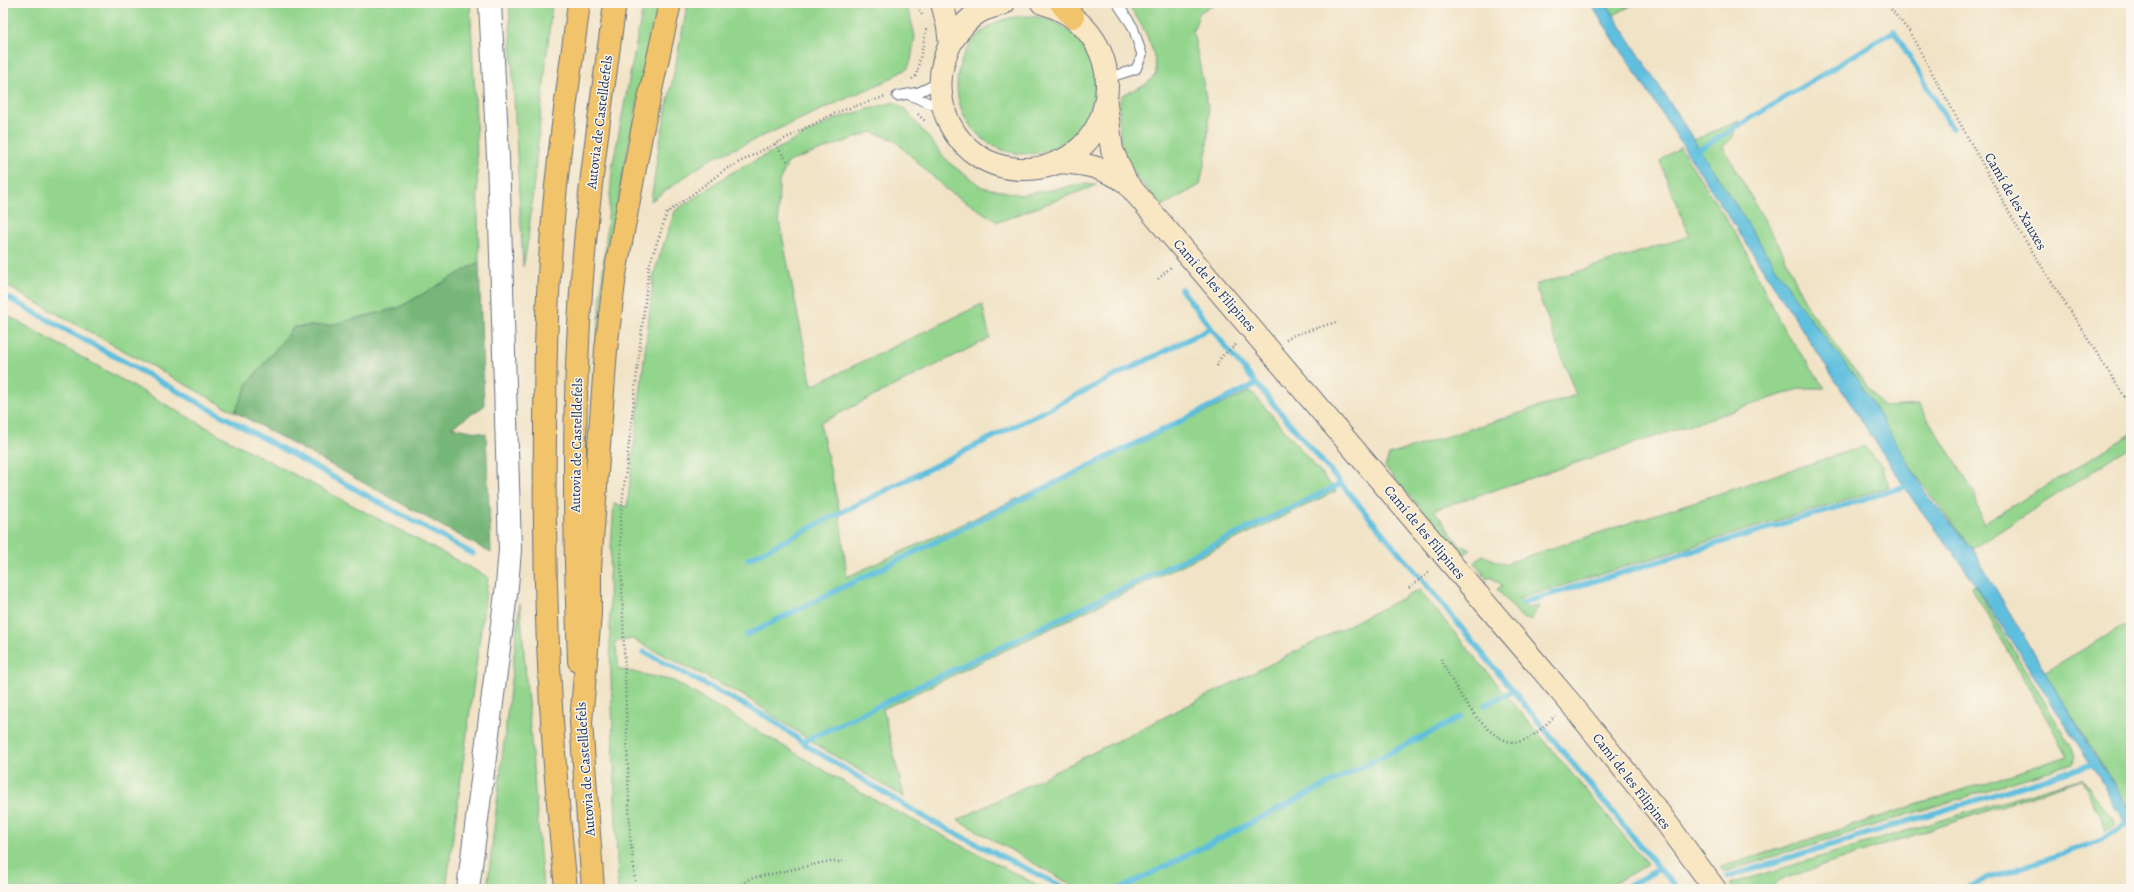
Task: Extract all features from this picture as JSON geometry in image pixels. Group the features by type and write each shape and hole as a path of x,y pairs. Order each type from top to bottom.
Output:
{"highway":[{"name":"Autovia de Castelldefels","path":"566,889 552,716 545,578 545,376 550,260 562,130 579,3"},
{"name":"Autovia de Castelldefels","path":"593,889 581,722 574,489 576,384 583,267 597,136 615,3"},
{"path":"581,722 590,614 590,568 598,447 615,274 642,131 670,3"}],"main road":[{"path":"942,3 948,27 950,45"},
{"path":"1004,3 978,13 958,31 945,55 940,82 943,109 956,135 977,155 992,163 1021,169 1047,166 1072,154 1086,142 1106,105"},
{"path":"1042,3 1067,10 1094,39 1104,62 1108,78 1106,105 1112,150 1126,182"},
{"path":"1057,162 1093,165 1108,171 1126,182"},
{"name":"Camí de les Filipines","path":"1126,182 1572,706 1660,814 1715,889"}],"street":[{"path":"468,889 507,586 510,549 498,164 490,3"}],"lane":[{"path":"1108,78 1136,69 1142,55 1133,26 1117,3"},
{"path":"897,96 908,95 928,89 940,82"},
{"path":"908,95 943,109"}],"path":[{"name":"Camí de les Xauxes","path":"1886,3 1909,31 2020,232 2131,407"},
{"path":"636,889 630,835 620,523 649,266 667,213 726,169 837,112 871,100 897,96"},
{"path":"775,144 788,162"},
{"path":"1272,352 1294,335 1336,322"},
{"path":"1217,366 1223,355 1234,346"},
{"path":"1409,588 1423,576"},
{"path":"1441,659 1452,681 1485,727 1501,739 1517,742 1537,733 1549,722"},
{"path":"735,889 749,879 826,862 845,862"}],"green space":[{"path":"3,3 470,3 476,120 479,262 398,308 330,325 294,327 248,383 235,412 3,284"},
{"path":"509,3 552,3 528,240 523,267"},
{"path":"644,3 663,3 645,67 621,182 596,348 613,163"},
{"path":"688,3 904,3 910,16 915,36 911,60 908,68 888,80 709,160 651,201 659,146"},
{"path":"1127,3 1218,3 1200,12 1193,31 1209,113 1207,150 1200,185 1162,206 1127,163 1122,148 1119,110 1122,95 1146,84 1156,74 1154,55 1151,46 1138,19"},
{"path":"1606,3 1636,3 1614,15"},
{"path":"1026,16 1046,19 1064,28 1079,42 1092,65 1095,85 1092,105 1083,123 1069,138 1046,151 1026,154 1006,151 988,142 973,128 960,105 957,85 960,65 969,47 983,32 1006,19"},
{"path":"894,102 906,110 949,163 982,187 1021,195 1084,184 1097,185 998,222 946,189 893,139 872,132 788,162 779,182 778,215 812,386 982,304 990,338 820,423 839,509 847,577 1251,391 1336,491 883,709 904,797 820,747 744,696 632,639 615,642 619,669 674,681 869,797 1045,889 618,889 609,578 614,504 627,507 654,273 675,211 731,173 837,118"},
{"path":"1739,120 1732,138 1723,147 1782,251 1808,309 1883,407 1919,405 1974,492 1983,524 2131,434 2131,447 1972,549 1863,405 1692,141"},
{"path":"1680,147 1741,242 1784,330 1825,388 1802,388 1434,510 1459,544 1471,550 1461,556 1385,467 1389,455 1576,395 1535,285 1690,236 1660,161"},
{"path":"479,262 484,406 452,427 486,434 491,553 235,412 248,383 294,327 330,325 398,308"},
{"path":"3,313 229,440 488,577 446,889 3,889"},
{"path":"1864,446 1882,466 1889,487 1518,599 1528,608 1539,606 1531,620 1522,618 1497,589 1503,586 1491,577 1487,579 1475,563 1482,555 1504,564"},
{"path":"1974,584 2076,755 2074,763 1724,872 1720,867 1730,863 1732,864 2068,756 1972,588"},
{"path":"1419,590 1648,865 1602,889 1079,889 958,820"},
{"path":"520,603 543,889 487,889"},
{"path":"2131,622 2131,811 2044,672"},
{"path":"2082,778 2116,824 2106,831 2082,779 1786,878 1766,889 1734,889 1730,884"}],"water":[{"path":"1590,3 1606,3 1801,307 1860,383 1926,493 1972,549 2093,753 2131,810 2131,835 2097,774 1961,563 1913,500"}],"waterway":[{"path":"1695,152 1894,31 1952,128"},
{"path":"1181,289 1232,355 1414,570 1656,865 1678,889"},
{"path":"3,295 473,554"},
{"path":"748,559 1211,328"},
{"path":"746,635 1256,384"},
{"path":"803,742 1341,484"},
{"path":"1522,603 1910,485"},
{"path":"644,652 771,719 809,747 931,821 1067,889"},
{"path":"1485,705 1513,691"},
{"path":"1120,889 1461,717"},
{"path":"1727,877 2093,764"},
{"path":"1958,889 2102,840 2129,822"},
{"path":"1621,889 1660,869"}]}
